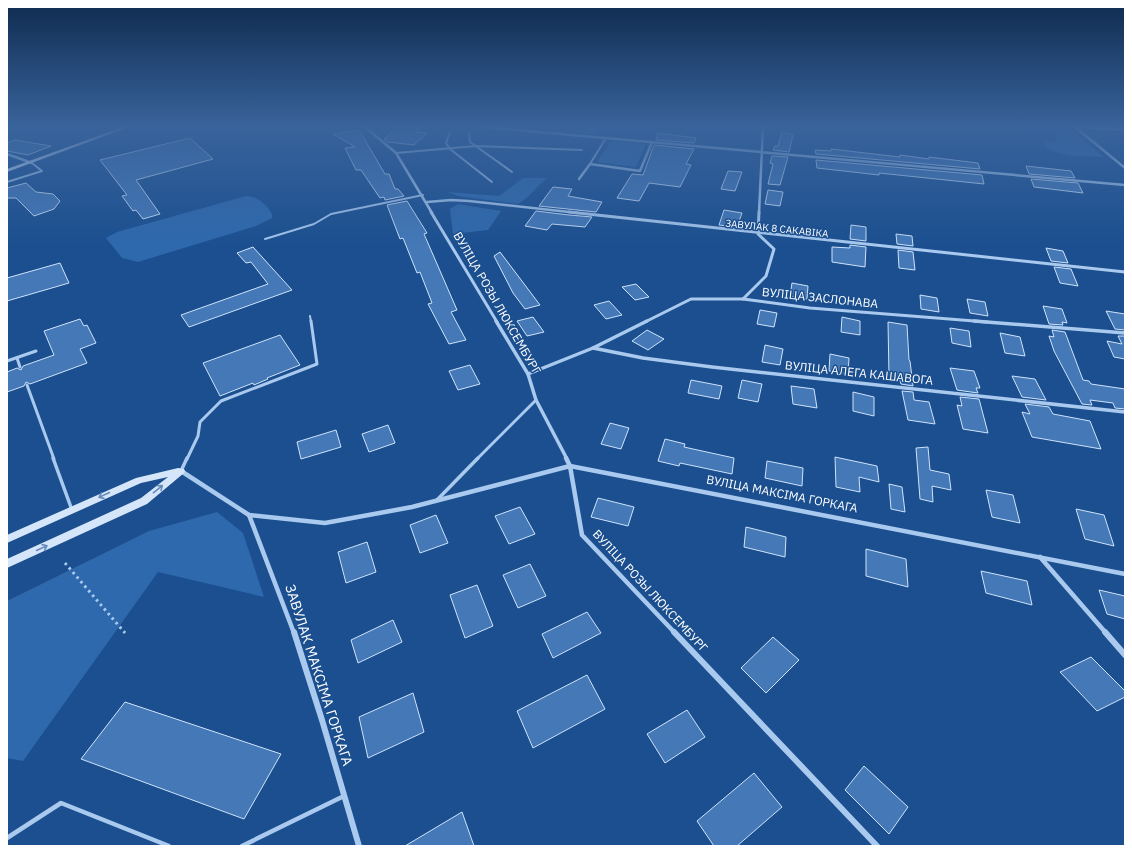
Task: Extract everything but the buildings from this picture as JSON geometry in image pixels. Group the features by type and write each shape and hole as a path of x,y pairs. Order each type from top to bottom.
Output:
{"main road":[{"path":"7,171 20,167"},
{"path":"7,539 139,480 181,471"},
{"path":"7,564 144,501 181,471"}],"street":[{"name":"ВУЛІЦА РОЗЫ ЛЮКСЕМБУРГ","path":"405,167 528,374 536,400 570,466 582,534 877,846"},
{"path":"579,179 588,167"},
{"path":"610,167 640,171 642,167"},
{"path":"743,299 766,276 774,249 758,234 761,167"},
{"path":"919,167 1125,185"},
{"name":"ЗАВУЛАК 8 САКАВІКА","path":"427,202 451,200 469,201 758,234 1125,272"},
{"name":"ВУЛІЦА ЗАСЛОНАВА","path":"528,374 593,348 691,299 743,299 810,308 1125,333"},
{"name":"ВУЛІЦА АЛЕГА КАШАВОГА","path":"593,348 643,358 712,367 1125,412"},
{"name":"ВУЛІЦА МАКСІМА ГОРКАГА","path":"181,471 249,514 325,524 412,508 570,466 1040,556 1125,574"},
{"name":"ЗАВУЛАК МАКСІМА ГОРКАГА","path":"249,514 271,565 319,708 358,846"},
{"path":"1040,556 1125,655"}],"lane":[{"path":"7,182 42,171 37,167"},
{"path":"473,167 492,182"},
{"path":"505,167 512,172"},
{"path":"265,239 314,224 331,214 423,195"},
{"path":"181,471 198,436 200,422 221,401 317,364 310,316"},
{"path":"7,361 36,351"},
{"path":"17,358 20,367"},
{"path":"27,385 72,510"},
{"name":"ВУЛІЦА МАКСІМА ГОРКАГА","path":"436,501 536,400"},
{"path":"242,846 344,796"},
{"path":"7,838 61,802 169,846"}],"path":[{"path":"65,563 125,633"}],"shaded area":[{"path":"523,178 547,178 518,204 458,196 447,192 499,196"},
{"path":"246,196 258,199 264,204 272,214 272,218 256,226 138,262 122,258 106,238 117,232"},
{"path":"458,204 501,211 488,230 453,234 450,209"},
{"path":"217,512 243,533 264,597 158,572 23,761 7,758 7,601 149,531"}]}
